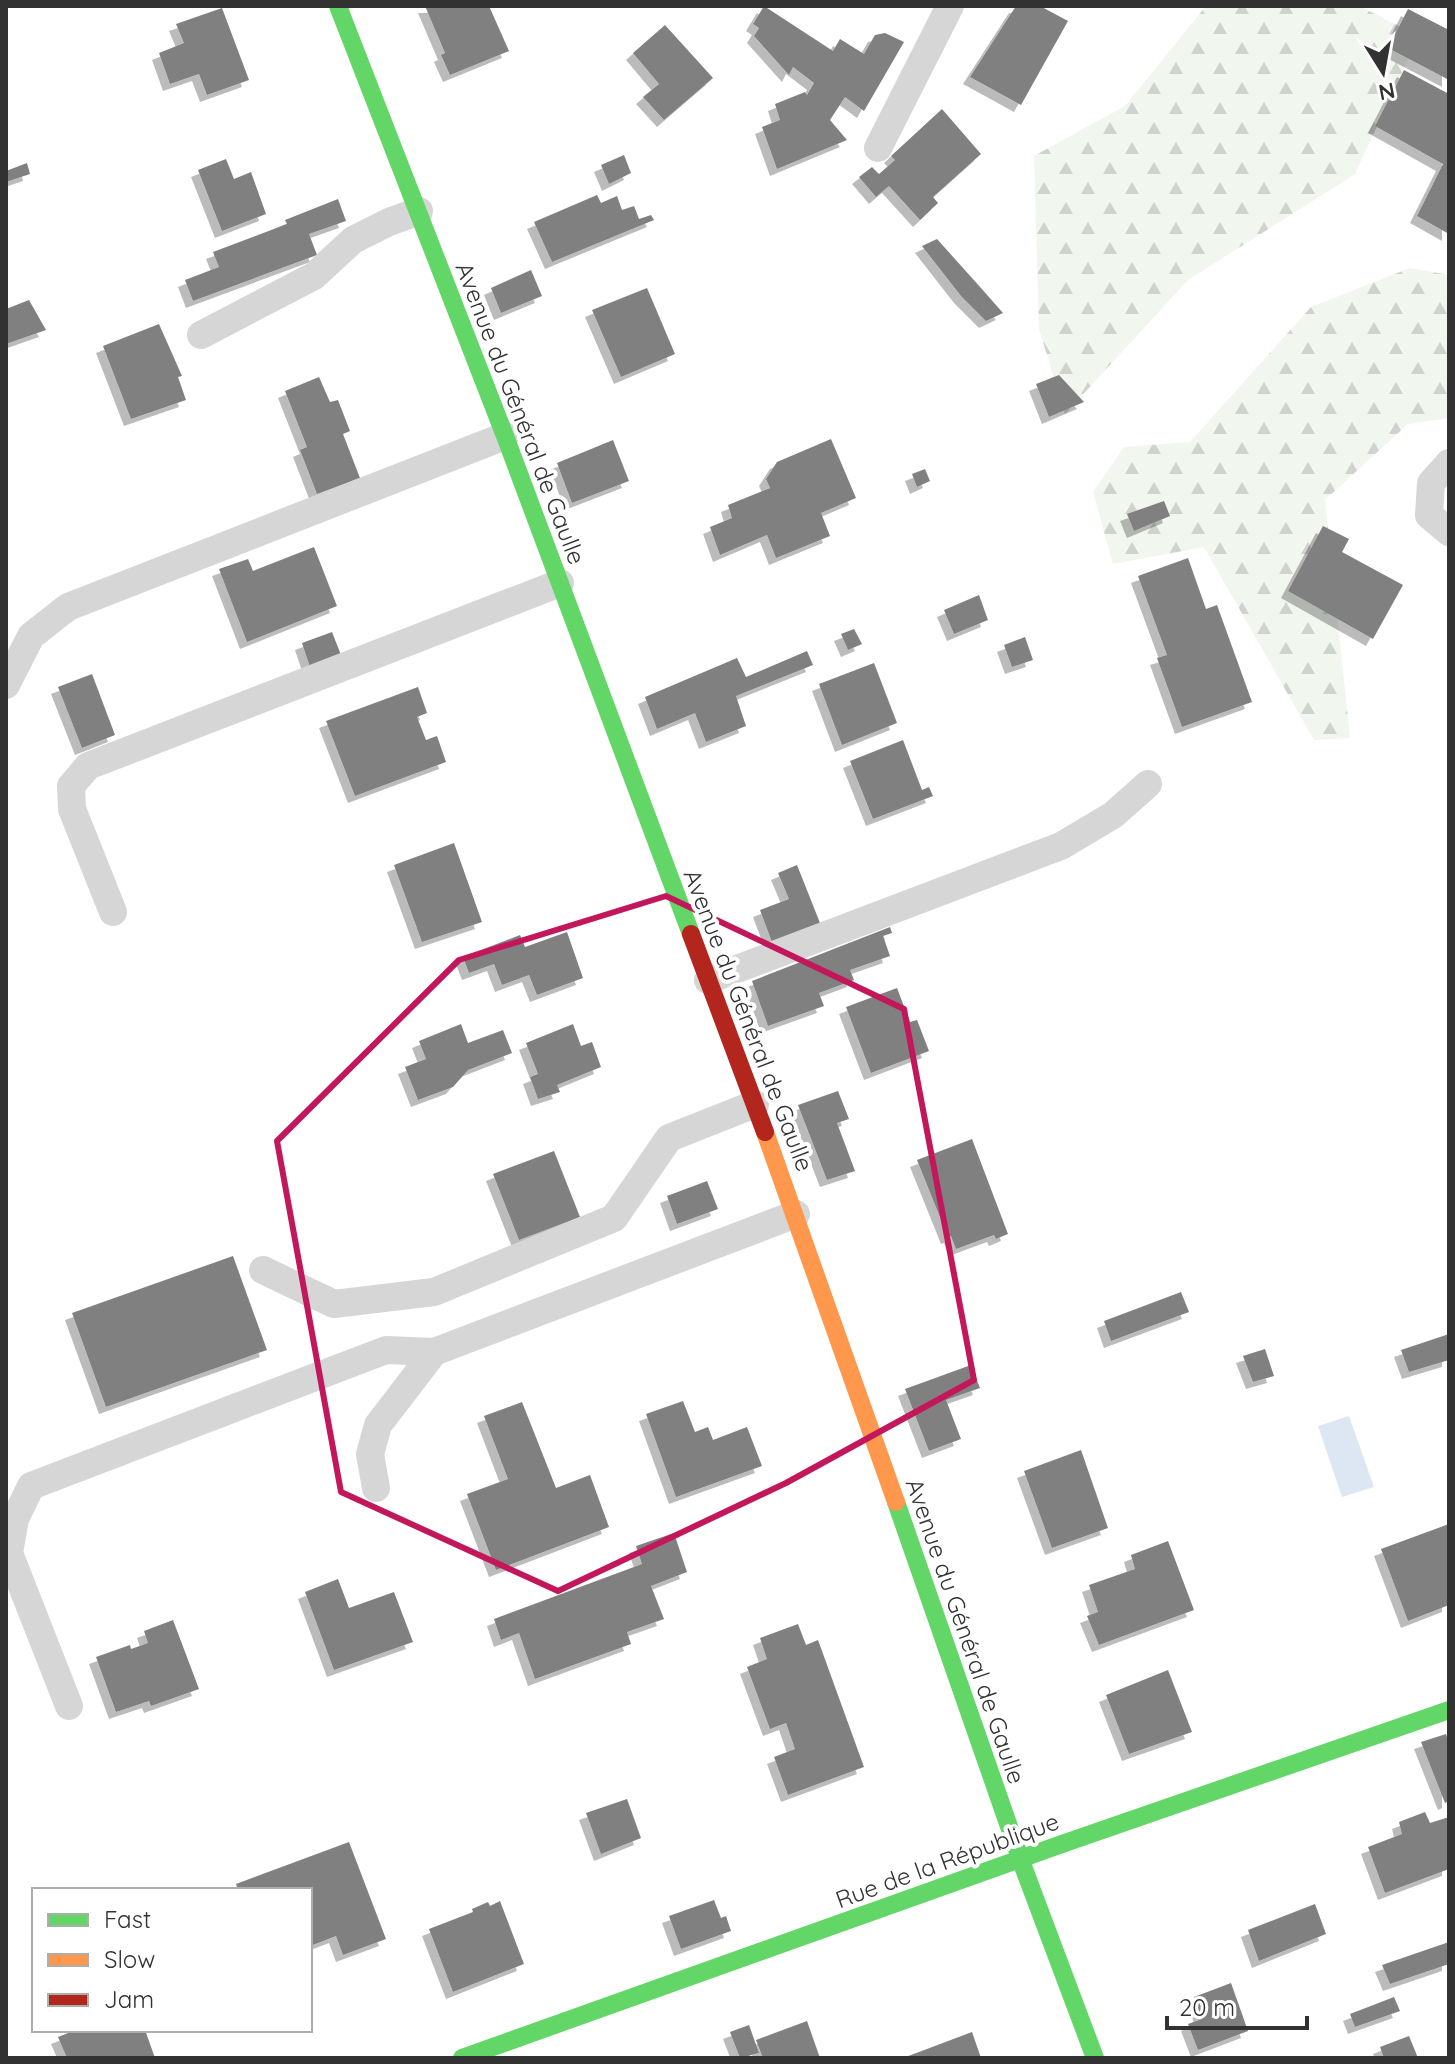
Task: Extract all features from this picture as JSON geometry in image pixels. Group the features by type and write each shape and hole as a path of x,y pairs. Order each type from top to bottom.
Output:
{"street":[{"name":"Avenue du Général de Gaulle","path":"338,6 505,436 796,1214 1021,1861 1095,2058"},
{"name":"Rue de la République","path":"462,2058 1449,1710"}],"lane":[{"path":"878,148 950,6"},
{"path":"201,335 314,276 353,240 419,211"},
{"path":"6,685 31,636 68,607 505,436"},
{"path":"1449,463 1431,483 1429,515 1449,532"},
{"path":"113,912 72,809 71,786 88,766 560,583"},
{"path":"708,980 1061,846 1113,815 1148,784"},
{"path":"263,1270 334,1304 434,1292 614,1218 669,1138 755,1104"},
{"path":"69,1706 9,1553 15,1519 31,1486 386,1350 434,1352 796,1214"},
{"path":"376,1488 370,1454 378,1425 434,1352"}],"highlighted area":[{"path":"666,896 904,1009 974,1380 786,1483 558,1591 341,1492 277,1141 459,960"}],"green space":[{"path":"1206,6 1359,6 1419,36 1355,174 1188,280 1065,414 1039,329 1034,156 1125,106"},
{"path":"1410,268 1449,275 1449,418 1408,424 1325,500 1350,738 1314,740 1204,547 1113,564 1093,492 1124,447 1190,442 1311,307"}],"shaded area":[{"path":"1349,1416 1374,1487 1342,1497 1318,1426"}],"building":[{"path":"425,6 489,6 509,51 450,75 441,55 445,53"},
{"path":"764,6 833,51 840,39 864,54 875,35 885,33 904,42 864,111 845,97 830,120 847,140 777,169 762,127 780,120 775,104 805,92 807,95 814,83 793,67 789,75 754,36 759,28 753,24"},
{"path":"1016,6 1040,6 1068,21 1021,105 970,77"},
{"path":"222,8 249,80 207,95 199,74 170,84 159,53 184,43 176,24"},
{"path":"1408,9 1449,30 1449,80 1388,48"},
{"path":"665,25 713,78 664,120 643,97 659,84 633,53"},
{"path":"1404,70 1449,94 1449,234 1417,216 1443,164 1375,126"},
{"path":"942,109 981,154 933,197 938,203 920,220 889,186 876,197 859,177 872,167 879,174 895,160 891,156"},
{"path":"624,155 631,173 609,184 601,165"},
{"path":"226,159 234,179 251,172 266,214 222,231 198,170"},
{"path":"27,163 30,174 6,182 6,171"},
{"path":"597,195 601,203 617,196 622,210 634,206 639,219 651,215 654,220 552,262 534,222"},
{"path":"338,199 346,221 309,234 317,255 193,301 185,280 219,267 213,252 287,224 285,220"},
{"path":"937,239 1003,313 986,321 961,296 922,246"},
{"path":"531,270 542,296 501,313 491,288"},
{"path":"647,288 675,354 621,377 592,310"},
{"path":"29,300 46,330 6,344 6,309"},
{"path":"159,324 182,376 178,377 186,400 131,419 103,346"},
{"path":"1059,375 1084,402 1049,417 1036,384"},
{"path":"319,377 330,402 338,400 350,431 343,434 360,478 317,494 300,450 307,447 285,391"},
{"path":"831,439 856,498 821,513 830,536 776,558 767,535 720,555 710,527 732,518 728,505 770,488 766,479 777,462"},
{"path":"613,440 629,481 572,503 557,463"},
{"path":"925,469 930,481 917,487 912,474"},
{"path":"1164,501 1170,516 1134,531 1127,514"},
{"path":"1323,526 1349,539 1342,552 1403,585 1373,639 1288,591"},
{"path":"314,547 337,606 247,642 219,569 248,559 253,571"},
{"path":"1188,558 1206,609 1217,605 1252,702 1182,727 1157,658 1167,655 1138,576"},
{"path":"979,595 988,620 954,634 944,610"},
{"path":"854,629 862,644 848,650 841,634"},
{"path":"332,632 341,655 310,667 302,643"},
{"path":"1025,637 1033,660 1012,667 1004,645"},
{"path":"807,651 813,665 736,696 746,726 706,742 695,713 657,729 645,697 737,658 746,677"},
{"path":"874,663 897,723 842,745 819,684"},
{"path":"92,674 115,735 82,748 58,687"},
{"path":"418,687 427,713 417,717 426,740 437,736 446,762 355,796 326,721"},
{"path":"903,740 922,790 929,787 933,796 873,819 850,761"},
{"path":"454,843 482,922 422,942 394,865"},
{"path":"797,865 820,923 772,942 760,910 789,899 778,873"},
{"path":"890,927 892,933 883,936 890,956 850,970 854,980 819,993 824,1006 768,1026 752,981"},
{"path":"567,932 583,978 537,995 529,975 502,985 494,964 469,973 463,957 520,935 525,947"},
{"path":"897,988 910,1022 917,1020 929,1051 871,1073 846,1007"},
{"path":"461,1024 468,1043 503,1030 512,1053 468,1070 453,1087 418,1100 405,1067 426,1059 419,1041"},
{"path":"573,1024 581,1046 592,1042 601,1067 557,1085 560,1092 538,1099 530,1077 538,1074 526,1043"},
{"path":"838,1091 849,1119 837,1123 855,1171 827,1180 798,1105"},
{"path":"972,1139 1008,1234 996,1239 994,1235 956,1249 951,1236 948,1237 917,1160"},
{"path":"554,1151 580,1217 519,1240 493,1174"},
{"path":"707,1181 718,1209 677,1224 667,1196"},
{"path":"233,1256 267,1350 106,1407 72,1313"},
{"path":"1181,1292 1189,1312 1111,1341 1104,1321"},
{"path":"1449,1334 1449,1360 1409,1372 1401,1350"},
{"path":"1265,1349 1274,1376 1253,1382 1243,1356"},
{"path":"971,1365 980,1388 946,1400 961,1439 929,1451 905,1389"},
{"path":"683,1401 695,1432 708,1427 713,1440 747,1427 762,1466 676,1497 646,1414"},
{"path":"522,1402 556,1488 590,1475 609,1527 496,1570 467,1494 508,1479 484,1416"},
{"path":"1081,1450 1108,1528 1052,1548 1024,1471"},
{"path":"1449,1524 1449,1605 1408,1621 1381,1549"},
{"path":"674,1533 687,1572 651,1586 664,1619 627,1632 631,1644 535,1679 519,1633 501,1640 494,1619 642,1564 636,1546"},
{"path":"1168,1541 1194,1610 1099,1645 1087,1616 1098,1612 1089,1585 1135,1569 1131,1555"},
{"path":"338,1579 349,1608 394,1592 413,1642 334,1670 305,1592"},
{"path":"173,1620 199,1689 151,1706 149,1701 116,1712 96,1657 130,1645 131,1649 148,1643 144,1631"},
{"path":"798,1624 806,1645 818,1640 864,1767 788,1795 774,1757 795,1749 786,1723 770,1729 747,1667 767,1659 760,1638"},
{"path":"1168,1670 1192,1732 1129,1754 1106,1695"},
{"path":"1446,1734 1449,1744 1449,1801 1445,1803 1421,1742"},
{"path":"627,1799 641,1838 601,1854 586,1813"},
{"path":"1425,1812 1430,1823 1449,1817 1449,1869 1385,1893 1368,1847 1402,1834 1399,1822"},
{"path":"349,1842 386,1939 343,1955 336,1936 312,1945 312,1888 237,1888 236,1884"},
{"path":"714,1900 721,1918 726,1916 731,1931 681,1949 669,1916"},
{"path":"500,1901 524,1964 453,1992 429,1929 473,1912 472,1909 488,1902 490,1906"},
{"path":"1315,1904 1326,1934 1259,1961 1248,1930"},
{"path":"1449,1942 1449,1964 1390,1984 1382,1965"},
{"path":"1231,1983 1248,2031 1198,2050 1188,2024 1202,2019 1194,1997"},
{"path":"1394,1997 1400,2011 1355,2027 1350,2014"},
{"path":"807,2021 820,2058 763,2058 756,2040"},
{"path":"749,2025 759,2053 740,2058 730,2032"},
{"path":"71,2032 146,2032 155,2058 67,2058 58,2037"},
{"path":"972,2032 981,2058 903,2058"},
{"path":"1409,2036 1418,2058 1384,2058 1380,2047"}],"traffic: fast":[{"path":"338,6 505,436 691,934"},
{"path":"896,1502 1021,1861 1095,2058"},
{"path":"462,2058 1449,1710"}],"traffic: slow":[{"path":"765,1132 896,1502"}],"traffic: jam":[{"path":"691,934 765,1132"}]}
